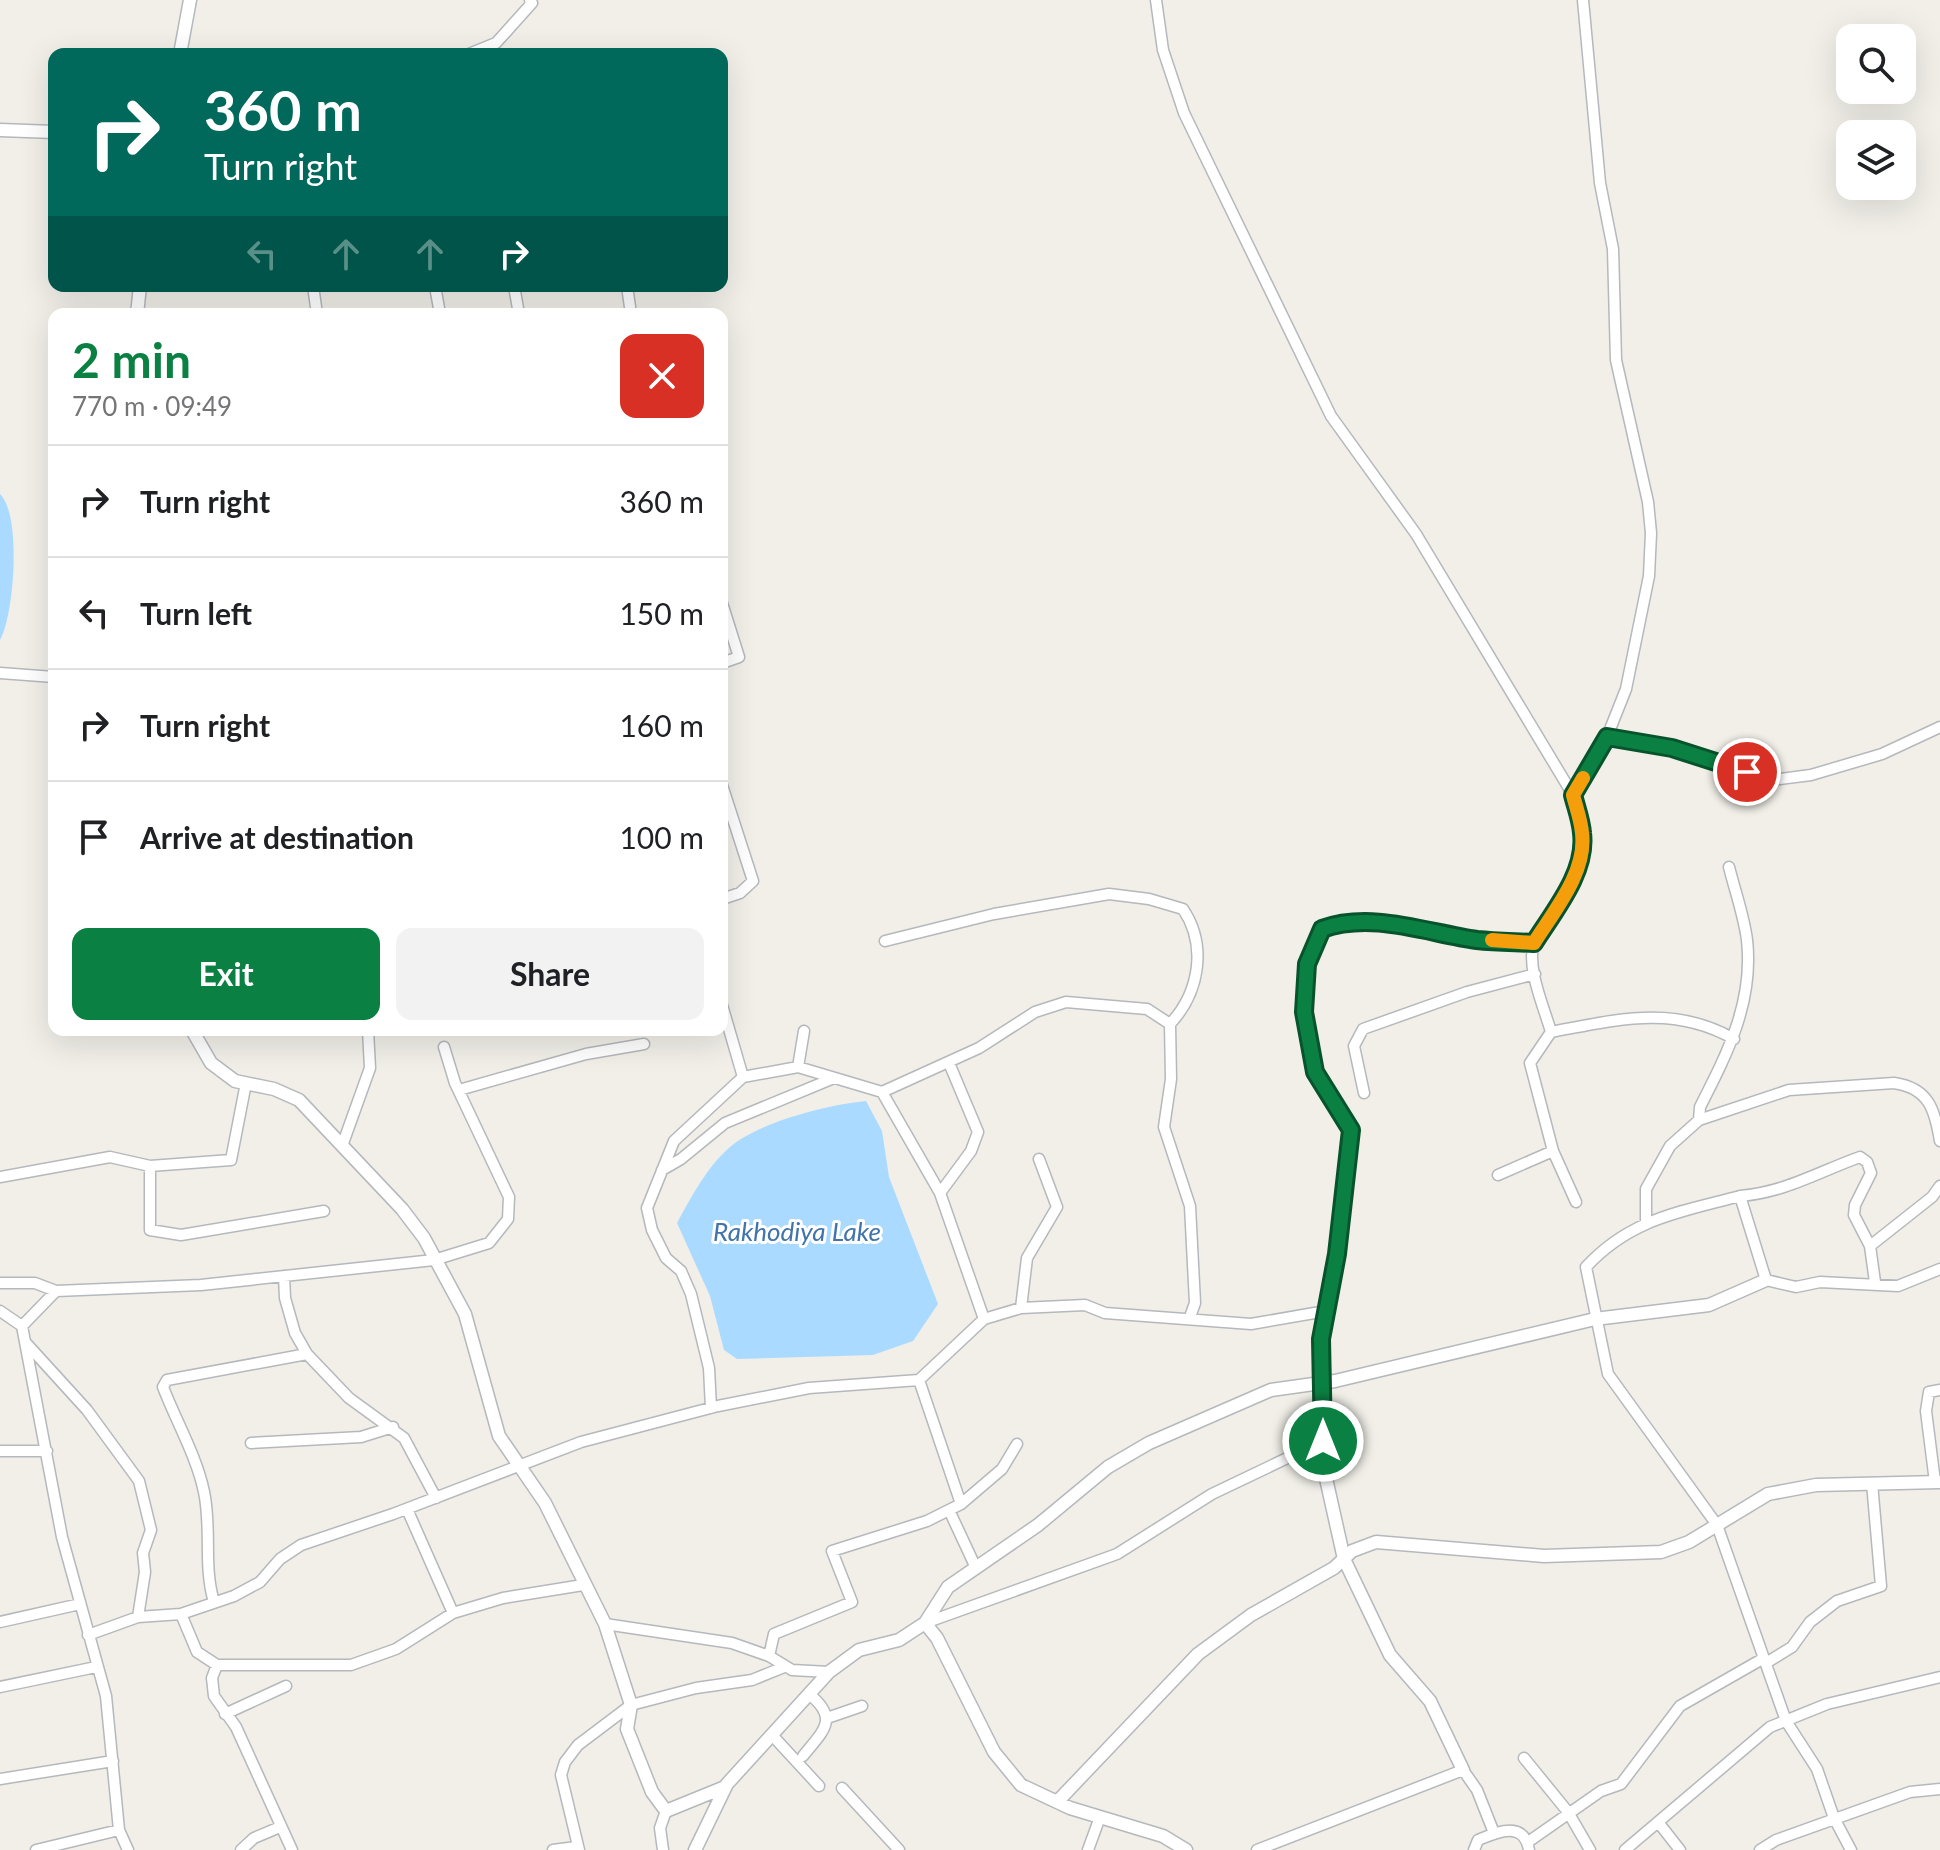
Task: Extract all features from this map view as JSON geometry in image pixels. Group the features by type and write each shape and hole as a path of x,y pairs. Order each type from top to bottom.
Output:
{"street":[{"path":"181,48 190,0"},
{"path":"484,48 496,43 532,3 530,0"},
{"path":"1156,0 1163,50 1184,113 1331,416 1416,534 1573,795 1583,834 1581,856 1568,889 1534,943 1535,974 1551,1032"},
{"path":"1573,795 1607,737 1626,689 1649,576 1651,533 1648,502 1616,360 1613,249 1600,183 1583,0"},
{"path":"0,130 48,132"},
{"path":"728,622 739,657 728,661"},
{"path":"0,673 48,677"},
{"path":"1607,737 1672,748 1772,780 1811,775 1882,754 1940,727"},
{"path":"728,804 753,881 740,893 728,897"},
{"path":"1699,1120 1700,1107 1734,1039 1745,1004 1747,941 1729,867"},
{"path":"885,941 994,914 1109,894 1183,909 1196,929 1198,949 1186,1007 1170,1024 1171,1079 1164,1127 1190,1206 1195,1303 1190,1317"},
{"path":"1494,1833 1477,1790 1463,1770 1430,1701 1390,1655 1344,1559 1323,1465 1321,1339 1351,1130 1315,1072 1304,1012 1312,947 1322,929 1338,923 1384,923 1479,940 1534,943"},
{"path":"1364,1093 1354,1046 1363,1029 1467,992 1535,974"},
{"path":"711,1408 709,1368 691,1294 681,1271 666,1258 652,1230 647,1208 681,1131 743,1077 798,1067 882,1092 928,1068 949,1063 1035,1012 1066,1002 1147,1009 1170,1024"},
{"path":"1576,1202 1553,1151 1530,1063 1551,1032 1649,1016 1714,1028 1734,1039"},
{"path":"728,1026 743,1077"},
{"path":"798,1067 804,1031"},
{"path":"195,1036 211,1063 235,1081 299,1100 402,1209 452,1284 465,1314 499,1436 523,1467 552,1516 583,1585 605,1624 631,1705 627,1729 652,1792 666,1811"},
{"path":"342,1146 370,1068 368,1036"},
{"path":"459,1090 586,1054 644,1044"},
{"path":"0,1283 35,1283 56,1291 201,1285 434,1260 489,1243 508,1219 509,1197 459,1090 444,1047"},
{"path":"940,1193 971,1151 978,1132 949,1063"},
{"path":"662,1170 681,1159 725,1123 834,1078"},
{"path":"0,1177 110,1157 150,1166 231,1160 246,1083"},
{"path":"1646,1221 1646,1189 1670,1146 1699,1120 1789,1090 1894,1083 1909,1085 1925,1095 1935,1110 1940,1141"},
{"path":"882,1092 940,1193 984,1319"},
{"path":"1498,1175 1553,1151"},
{"path":"1851,1850 1834,1818 1817,1769 1786,1721 1717,1525 1608,1374 1586,1267 1604,1247 1646,1221 1740,1196 1775,1193 1860,1157 1867,1162 1871,1173 1855,1205 1854,1215 1870,1246 1875,1282"},
{"path":"1021,1308 1027,1258 1057,1207 1039,1159"},
{"path":"150,1166 150,1230 181,1235 324,1211"},
{"path":"1870,1246 1932,1197 1940,1186"},
{"path":"1740,1196 1766,1280"},
{"path":"925,1623 948,1587 1038,1525 1108,1467 1149,1443 1271,1390 1323,1382 1595,1319 1709,1305 1766,1280 1796,1287 1820,1282 1875,1282 1898,1286 1940,1269"},
{"path":"284,1276 285,1298 295,1333 307,1354 349,1398 393,1427 404,1438 436,1498"},
{"path":"22,1326 56,1291"},
{"path":"88,1635 138,1617 181,1614 214,1602 260,1582 280,1559 301,1545 523,1467 581,1442 711,1408 809,1388 919,1380 984,1319 1021,1308 1085,1305 1105,1313 1251,1324 1326,1311"},
{"path":"0,1311 22,1326 62,1537 106,1696 119,1830 128,1850"},
{"path":"26,1343 87,1410 139,1481 151,1530 143,1553 145,1572 138,1617"},
{"path":"214,1602 207,1578 209,1523 204,1488 163,1387 167,1380 307,1354"},
{"path":"919,1380 961,1504"},
{"path":"1057,1802 1198,1654 1251,1615 1344,1559 1352,1551 1376,1542 1544,1556 1661,1552 1689,1542 1768,1494 1816,1485 1937,1482 1926,1411 1929,1392 1940,1390"},
{"path":"251,1443 361,1437 393,1427"},
{"path":"695,1850 725,1787 829,1672 859,1650 899,1640 925,1623 1117,1554 1212,1494 1323,1441"},
{"path":"769,1656 774,1634 852,1602 832,1551 927,1521 961,1504 1002,1469 1017,1444"},
{"path":"0,1451 47,1451"},
{"path":"1474,1850 1478,1840 1494,1833 1518,1830 1529,1846 1568,1812 1601,1791 1621,1784 1680,1706 1792,1647 1810,1622 1837,1601 1881,1586 1872,1483"},
{"path":"407,1509 453,1613"},
{"path":"949,1510 976,1568"},
{"path":"181,1614 197,1652 217,1665 351,1665 396,1649 453,1613 503,1598 583,1585"},
{"path":"0,1622 80,1604"},
{"path":"925,1623 937,1638 994,1752 1021,1785 1057,1802 1163,1836 1186,1850"},
{"path":"605,1624 732,1643 769,1656 784,1667"},
{"path":"217,1665 212,1678 214,1696 236,1727 292,1850"},
{"path":"0,1687 96,1667"},
{"path":"553,1850 577,1848 561,1775 565,1762 578,1745 631,1705 696,1688 752,1680 784,1667 829,1672"},
{"path":"1625,1850 1770,1727 1827,1704 1940,1677"},
{"path":"225,1714 286,1686"},
{"path":"803,1756 825,1728 827,1718 823,1705 809,1694"},
{"path":"827,1718 862,1706"},
{"path":"772,1735 819,1786"},
{"path":"1524,1758 1568,1812 1587,1849"},
{"path":"0,1779 113,1761"},
{"path":"1257,1850 1287,1844 1463,1770"},
{"path":"663,1850 660,1828 666,1811 725,1787"},
{"path":"842,1788 899,1850"},
{"path":"1760,1850 1834,1818 1910,1792 1940,1789"},
{"path":"1088,1850 1100,1817"},
{"path":"1658,1822 1680,1850"},
{"path":"241,1850 254,1838 280,1827"},
{"path":"36,1850 119,1830"}],"water":[{"path":"0,494 7,505 11,522 14,566 9,610 0,640"},
{"name":"Rakhodiya Lake","path":"866,1101 882,1131 889,1177 938,1304 913,1341 873,1355 737,1359 724,1350 710,1296 677,1223 712,1166 741,1139 801,1114"}],"slow traffic":[{"path":"1492,940 1534,943 1568,889 1581,856 1583,834 1573,795 1583,778"}],"route":[{"path":"1323,1441 1321,1339 1337,1254 1351,1130 1315,1072 1304,1012 1307,964 1322,929 1338,923 1384,923 1479,940 1534,943 1568,889 1581,856 1583,834 1573,795 1607,737 1672,748 1747,772"}]}
